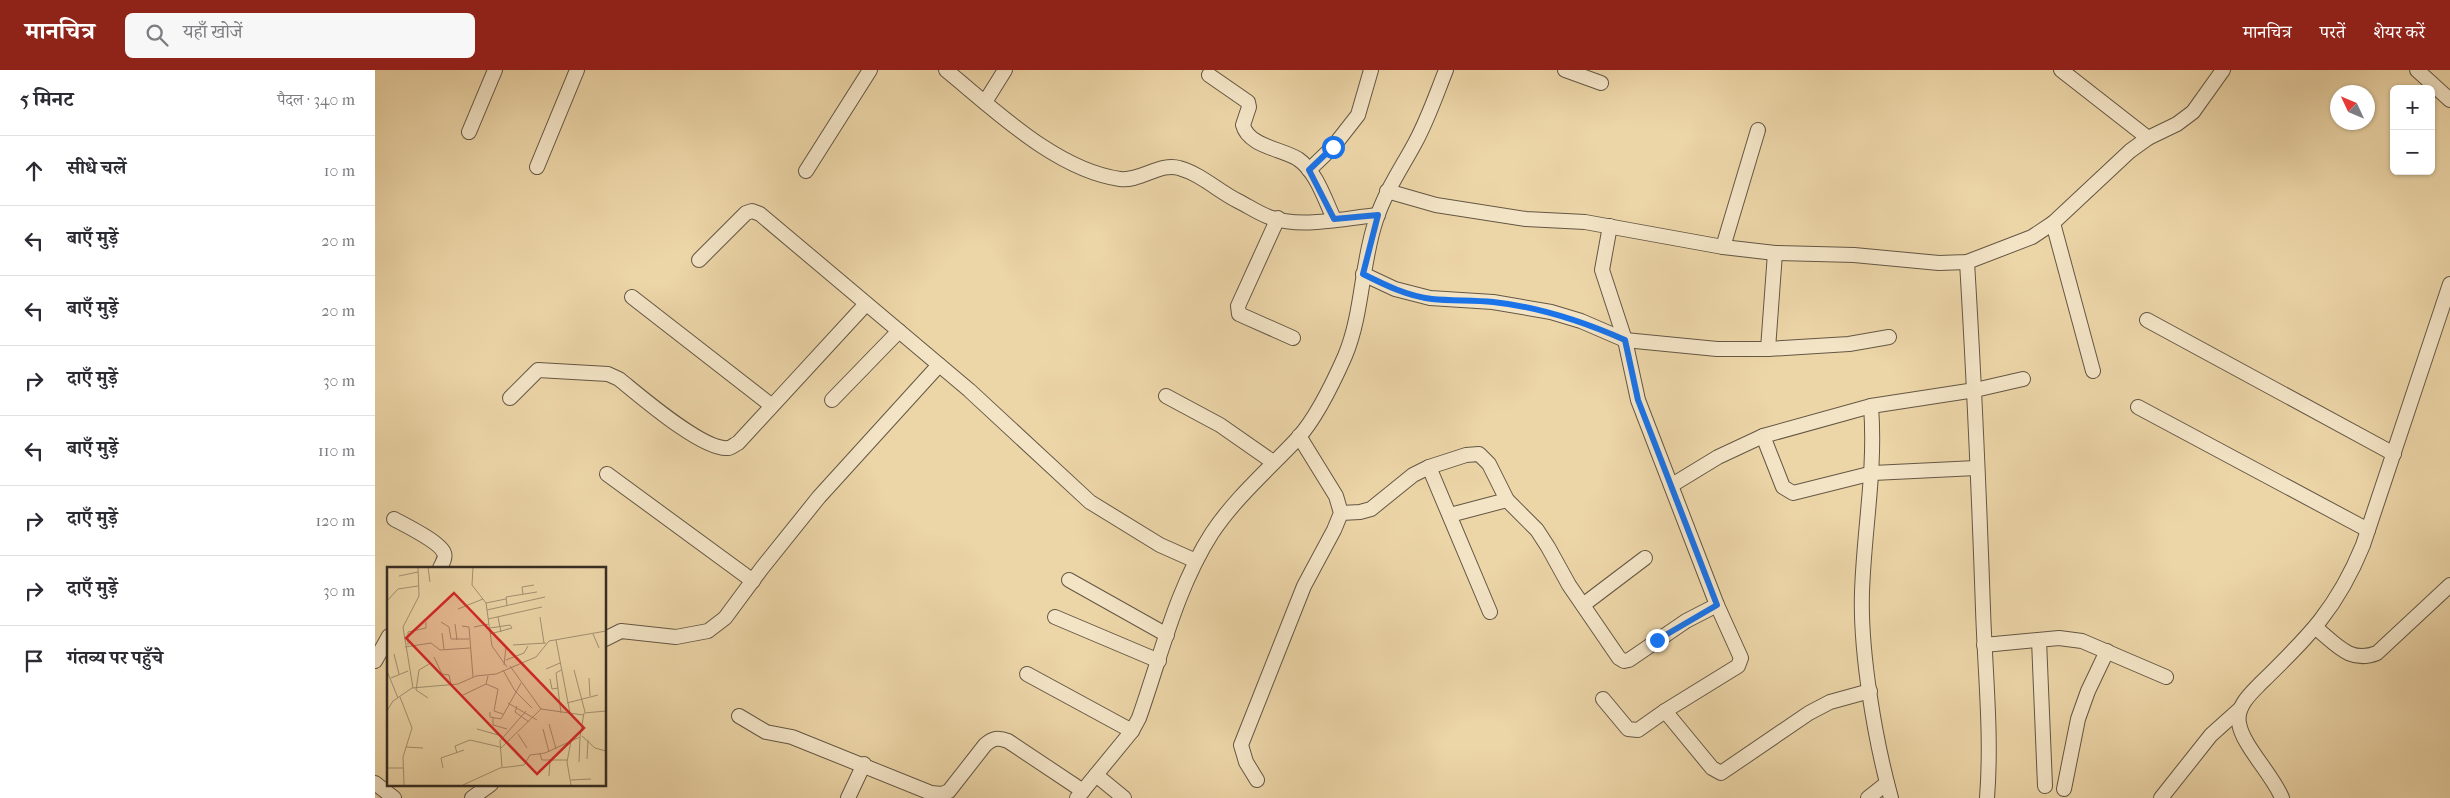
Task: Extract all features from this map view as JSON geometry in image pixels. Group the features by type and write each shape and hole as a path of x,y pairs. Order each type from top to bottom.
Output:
{"street":[{"path":"469,132 495,70"},
{"path":"537,167 577,70"},
{"path":"806,171 870,70"},
{"path":"946,70 1021,131 1065,160 1092,174 1123,180 1176,167 1191,172 1270,217 1294,221 1378,215"},
{"path":"985,102 1005,70"},
{"path":"1309,170 1333,147 1357,115 1371,70"},
{"path":"739,716 766,732 792,737 864,764 931,793 942,794 959,780 985,745 992,739 1001,738 1080,794 1132,731 1139,718 1178,600 1196,561 1228,511 1299,436 1310,420 1345,355 1354,324 1363,274 1378,215 1387,191 1429,114 1446,70"},
{"path":"1565,70 1601,83"},
{"path":"2061,70 2148,138"},
{"path":"1387,191 1436,205 1526,219 1585,222 1723,247 1775,253 1854,255 1939,263 1967,262 2032,237 2053,223 2093,183 2148,138 2177,124 2193,112 2223,70"},
{"path":"2417,70 2450,100"},
{"path":"1209,75 1248,102 1249,107 1243,126 1249,136 1298,159 1309,170 1334,219"},
{"path":"1723,247 1758,130"},
{"path":"699,260 746,213 752,211 788,236 939,365 1090,502 1159,545 1196,561"},
{"path":"1277,218 1238,306 1239,314 1247,320 1293,338"},
{"path":"2053,223 2093,371"},
{"path":"1603,699 1624,724 1633,731 1638,730 1738,666 1741,662 1638,400 1625,340 1602,270 1610,226"},
{"path":"1768,349 1775,253"},
{"path":"1967,262 1975,390 1976,468 1989,740 1987,798"},
{"path":"1363,274 1395,289 1430,298 1493,302 1551,312 1581,321 1625,340 1717,349 1768,349 1849,344 1889,337"},
{"path":"2161,798 2211,735 2240,709 2249,695 2316,628 2350,578 2394,454 2450,284"},
{"path":"632,297 771,405"},
{"path":"510,398 538,370 608,374 619,379 690,433 711,445 727,448 738,443 866,304"},
{"path":"2147,320 2394,454"},
{"path":"832,400 899,331"},
{"path":"606,638 621,631 676,637 708,631 725,618 819,497 939,365"},
{"path":"1672,485 1718,457 1763,436 1871,406 1975,390 2023,379"},
{"path":"1166,396 1221,425 1273,462"},
{"path":"1871,406 1874,442 1873,473 1861,592 1863,631 1870,690 1891,798"},
{"path":"2138,408 2368,530"},
{"path":"1257,780 1246,762 1241,745 1304,586 1341,513 1336,496 1299,436"},
{"path":"1763,436 1780,481 1787,491 1793,492 1873,473 1976,468"},
{"path":"1341,513 1360,512 1371,509 1413,475 1429,467 1466,455 1479,454 1489,464 1507,500 1537,530 1583,606 1619,658 1624,661 1629,660 1686,621 1717,605"},
{"path":"1429,467 1451,515 1490,612"},
{"path":"607,474 753,580"},
{"path":"1451,515 1507,500"},
{"path":"394,519 433,542 444,551 445,556 440,567"},
{"path":"1583,606 1645,558"},
{"path":"1069,580 1167,635"},
{"path":"2316,628 2342,649 2354,656 2365,658 2377,653 2448,590"},
{"path":"1055,617 1159,661"},
{"path":"1984,645 2059,638 2082,641 2167,677"},
{"path":"375,661 387,640"},
{"path":"2039,640 2045,786"},
{"path":"2064,789 2078,720 2088,691 2107,651"},
{"path":"1027,674 1132,731"},
{"path":"1665,711 1712,768 1721,773 1809,713 1830,702 1870,690"},
{"path":"2240,709 2238,722 2243,735 2282,798"},
{"path":"848,798 864,764"},
{"path":"1096,775 1124,798"},
{"path":"375,783 394,798"},
{"path":"1868,798 1887,783"},
{"path":"472,798 488,786"}],"route":[{"path":"1333,147 1309,170 1334,219 1378,215 1368,247 1363,274 1395,289 1430,298 1493,302 1551,312 1581,321 1625,340 1638,400 1717,605 1686,621 1657,640"}]}
